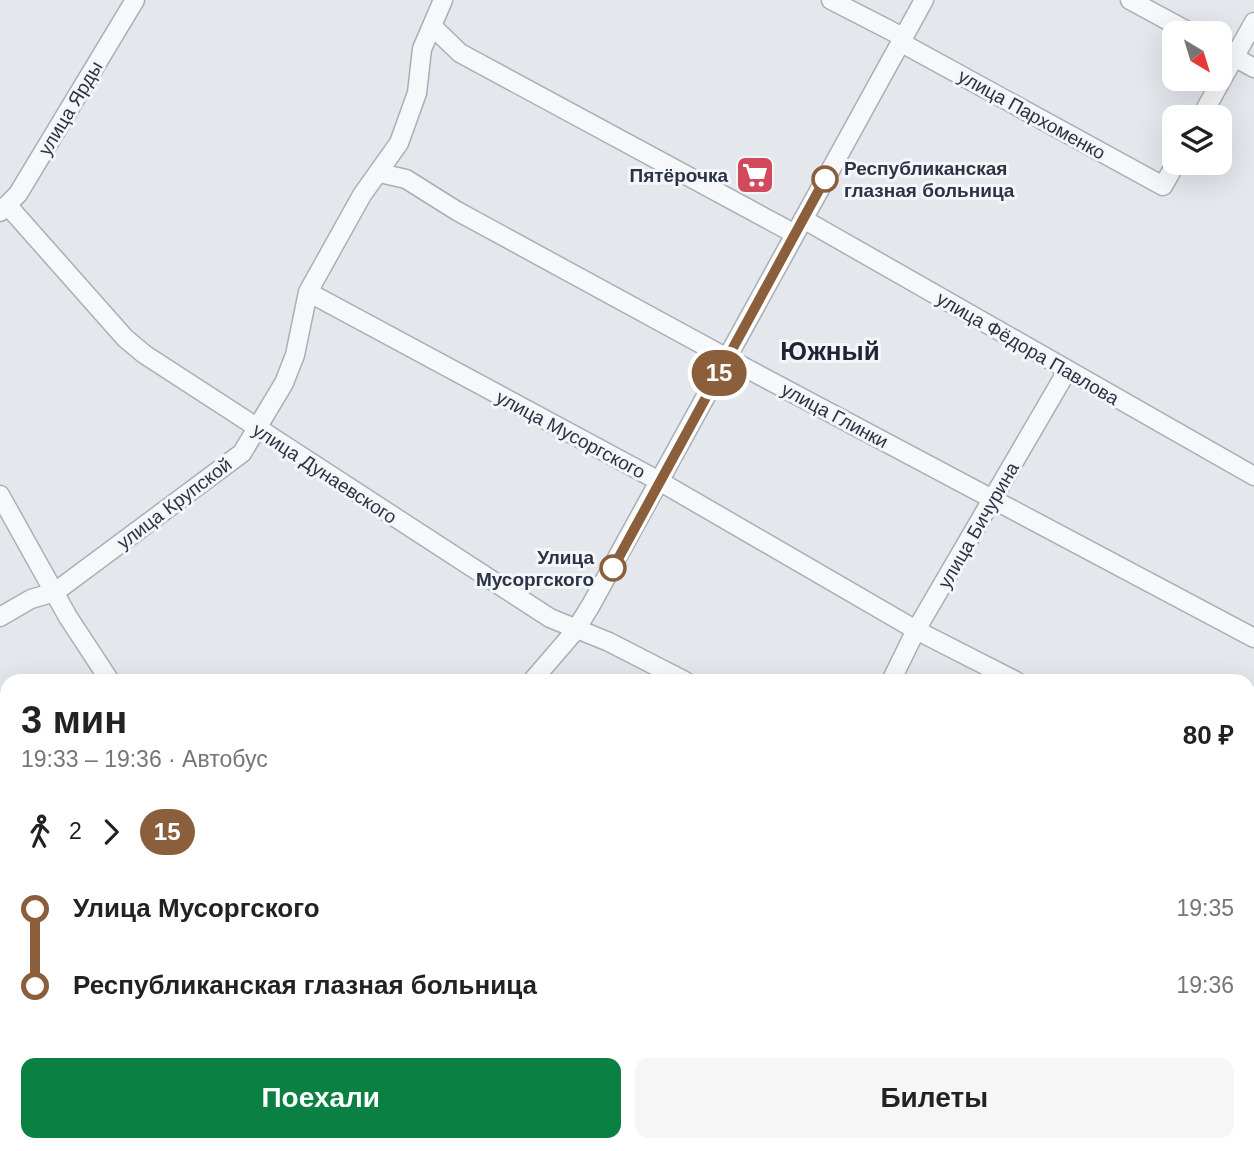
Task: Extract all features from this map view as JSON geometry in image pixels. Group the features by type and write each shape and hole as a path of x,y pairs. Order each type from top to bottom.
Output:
{"street":[{"name":"улица Ярды","path":"4,210 135,0"},
{"name":"улица Крупской","path":"0,617 31,599 55,592 242,453 284,383 295,355 308,292 362,195 399,143 417,93 422,49 443,0"},
{"name":"улица Пархоменко","path":"831,0 1163,186 1169,175"},
{"path":"539,674 575,631 924,0"},
{"path":"1130,0 1169,21"},
{"path":"1232,47 1254,22"},
{"name":"улица Фёдора Павлова","path":"432,26 460,53 799,226 1067,370 1254,476"},
{"path":"1232,56 1254,68"},
{"name":"улица Глинки","path":"380,173 406,179 457,211 727,358 1254,638"},
{"name":"улица Дунаевского","path":"4,210 125,338 144,354 256,429 575,631 608,642 671,674"},
{"name":"улица Мусоргского","path":"308,292 659,481 916,629 1003,674"},
{"name":"улица Бичурина","path":"894,674 916,629 1067,370"},
{"path":"0,495 106,674"}],"bus line":[{"name":"15","path":"613,568 825,179"}],"place":[{"name":"Пятёрочка","path":"755,175"},
{"name":"Республиканская глазная больница","path":"825,179"},
{"name":"Улица Мусоргского","path":"613,568"}],"district":[{"name":"Южный","path":"830,351"}]}
